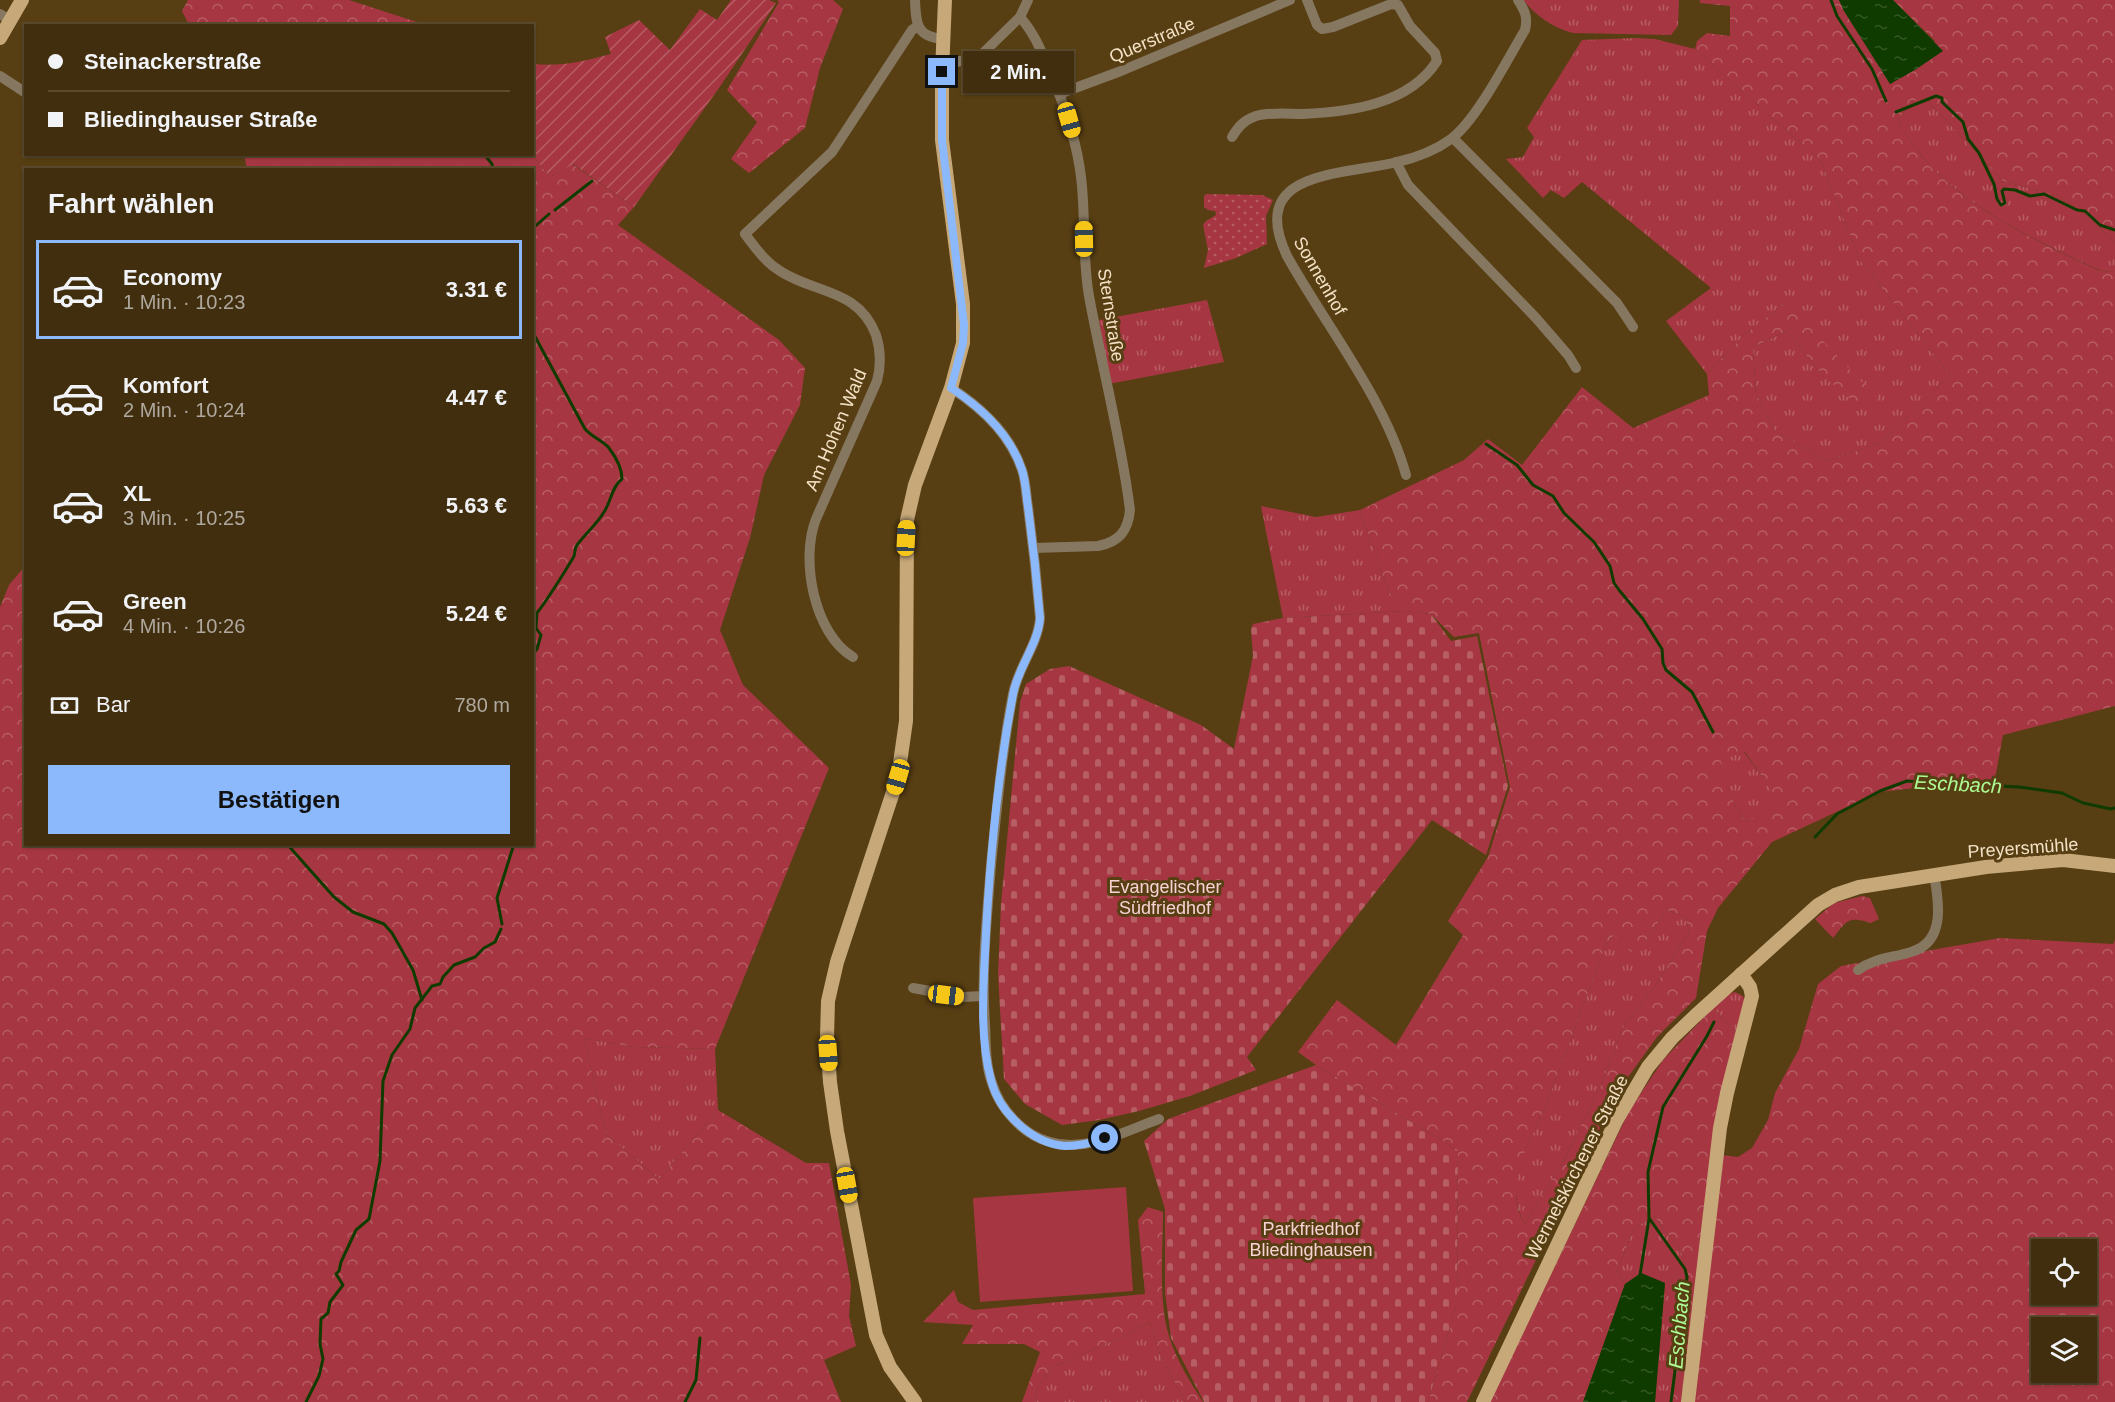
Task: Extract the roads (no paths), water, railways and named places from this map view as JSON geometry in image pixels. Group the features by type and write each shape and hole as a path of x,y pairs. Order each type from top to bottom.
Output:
{"main road":[{"path":"0,38 6,17 22,0"},
{"path":"915,1402 890,1367 876,1335 837,1131 826,1037 828,1002 837,962 898,777 906,721 907,520 915,485 951,388 963,343 964,325 942,140 945,0"},
{"name":"Preyersmühle","path":"1741,974 1818,906 1835,895 1872,884 2038,861 2063,860 2115,865"},
{"path":"1688,1402 1721,1119 1752,996 1750,987 1741,974"},
{"name":"Wermelskirchener Straße","path":"1483,1402 1627,1100 1653,1060 1672,1038 1741,974"}],"street":[{"path":"915,0 915,20 922,32 932,38 943,39"},
{"name":"Querstraße","path":"1059,94 1121,71 1290,0"},
{"path":"1232,137 1244,122 1260,115 1339,111 1389,98 1420,80 1437,61 1435,53 1410,26 1398,5 1391,4 1333,27 1322,29 1317,25 1307,0"},
{"name":"Sonnenhof","path":"1406,476 1402,459 1372,398 1287,256 1277,225 1278,213 1283,199 1301,183 1354,169 1396,162 1432,150 1453,138 1482,101 1525,30 1526,11 1518,0"},
{"path":"942,65 979,57 1020,17 1024,2"},
{"name":"Sternstraße","path":"1020,17 1028,26 1040,48 1073,136 1081,177 1089,293 1116,422 1130,510 1129,523 1124,532 1108,544 1034,548"},
{"name":"Am Hohen Wald","path":"853,657 843,652 828,632 819,614 810,562 810,539 816,519 877,381 880,366 879,347 872,326 862,311 850,300 779,270 757,250 745,234 832,152 912,30 918,26"},
{"path":"0,76 24,92"},
{"path":"1453,138 1617,303 1633,327"},
{"path":"1396,162 1408,185 1536,318 1568,355 1575,368"},
{"path":"951,388 988,416 1014,452 1023,472 1034,548 1040,618 1040,629 1020,669 1013,692 995,826 987,913 983,996 987,1061 991,1082 999,1099 1021,1126 1034,1136 1064,1146 1093,1142 1159,1119"},
{"path":"1857,970 1882,958 1912,952 1931,940 1940,906 1934,874"},
{"path":"913,988 954,996 983,996"}],"water":[{"path":"1839,0 1893,0 1943,51 1890,84"},
{"path":"1641,1273 1665,1283 1655,1402 1583,1402 1625,1284"}],"waterway":[{"path":"1831,0 1837,16 1872,69 1886,101"},
{"path":"1896,112 1936,96 1942,98 1942,102 1963,122 1968,139 1979,153 2001,205 2005,203 2002,191 2004,189 2015,190 2030,196 2044,194 2077,210 2085,211 2100,225 2115,230"},
{"path":"486,156 493,168"},
{"path":"555,210 592,181"},
{"path":"534,227 549,214"},
{"path":"534,335 585,429 609,448 616,458 622,475 606,508 576,546 573,558 537,613 536,628 541,635 534,653"},
{"path":"1486,444 1517,465 1533,485 1553,496 1564,513 1594,542 1610,566 1614,583 1643,619 1662,649 1666,670 1692,692 1713,732"},
{"name":"Eschbach","path":"1815,837 1837,814 1880,791 1907,781 2019,787 2062,793 2083,803 2115,808"},
{"path":"289,846 334,897 353,912 384,924 392,933 413,970 422,1000"},
{"path":"502,924 497,898 513,846"},
{"path":"306,1402 319,1376 323,1359 320,1344 321,1319 328,1313 330,1302 343,1285 336,1274 356,1230 369,1219 380,1161 383,1081 392,1055 410,1029 415,1008 432,986 440,984 454,965 475,957 495,942 501,929"},
{"name":"Eschbach","path":"1671,1402 1687,1277 1685,1269 1649,1218 1648,1172 1663,1107 1714,1022"},
{"path":"1640,1275 1649,1219"},
{"path":"685,1402 696,1380 700,1338"}],"park label":[{"name":"Evangelischer Südfriedhof","path":"1165,897"},
{"name":"Parkfriedhof Bliedinghausen","path":"1311,1239"}]}
